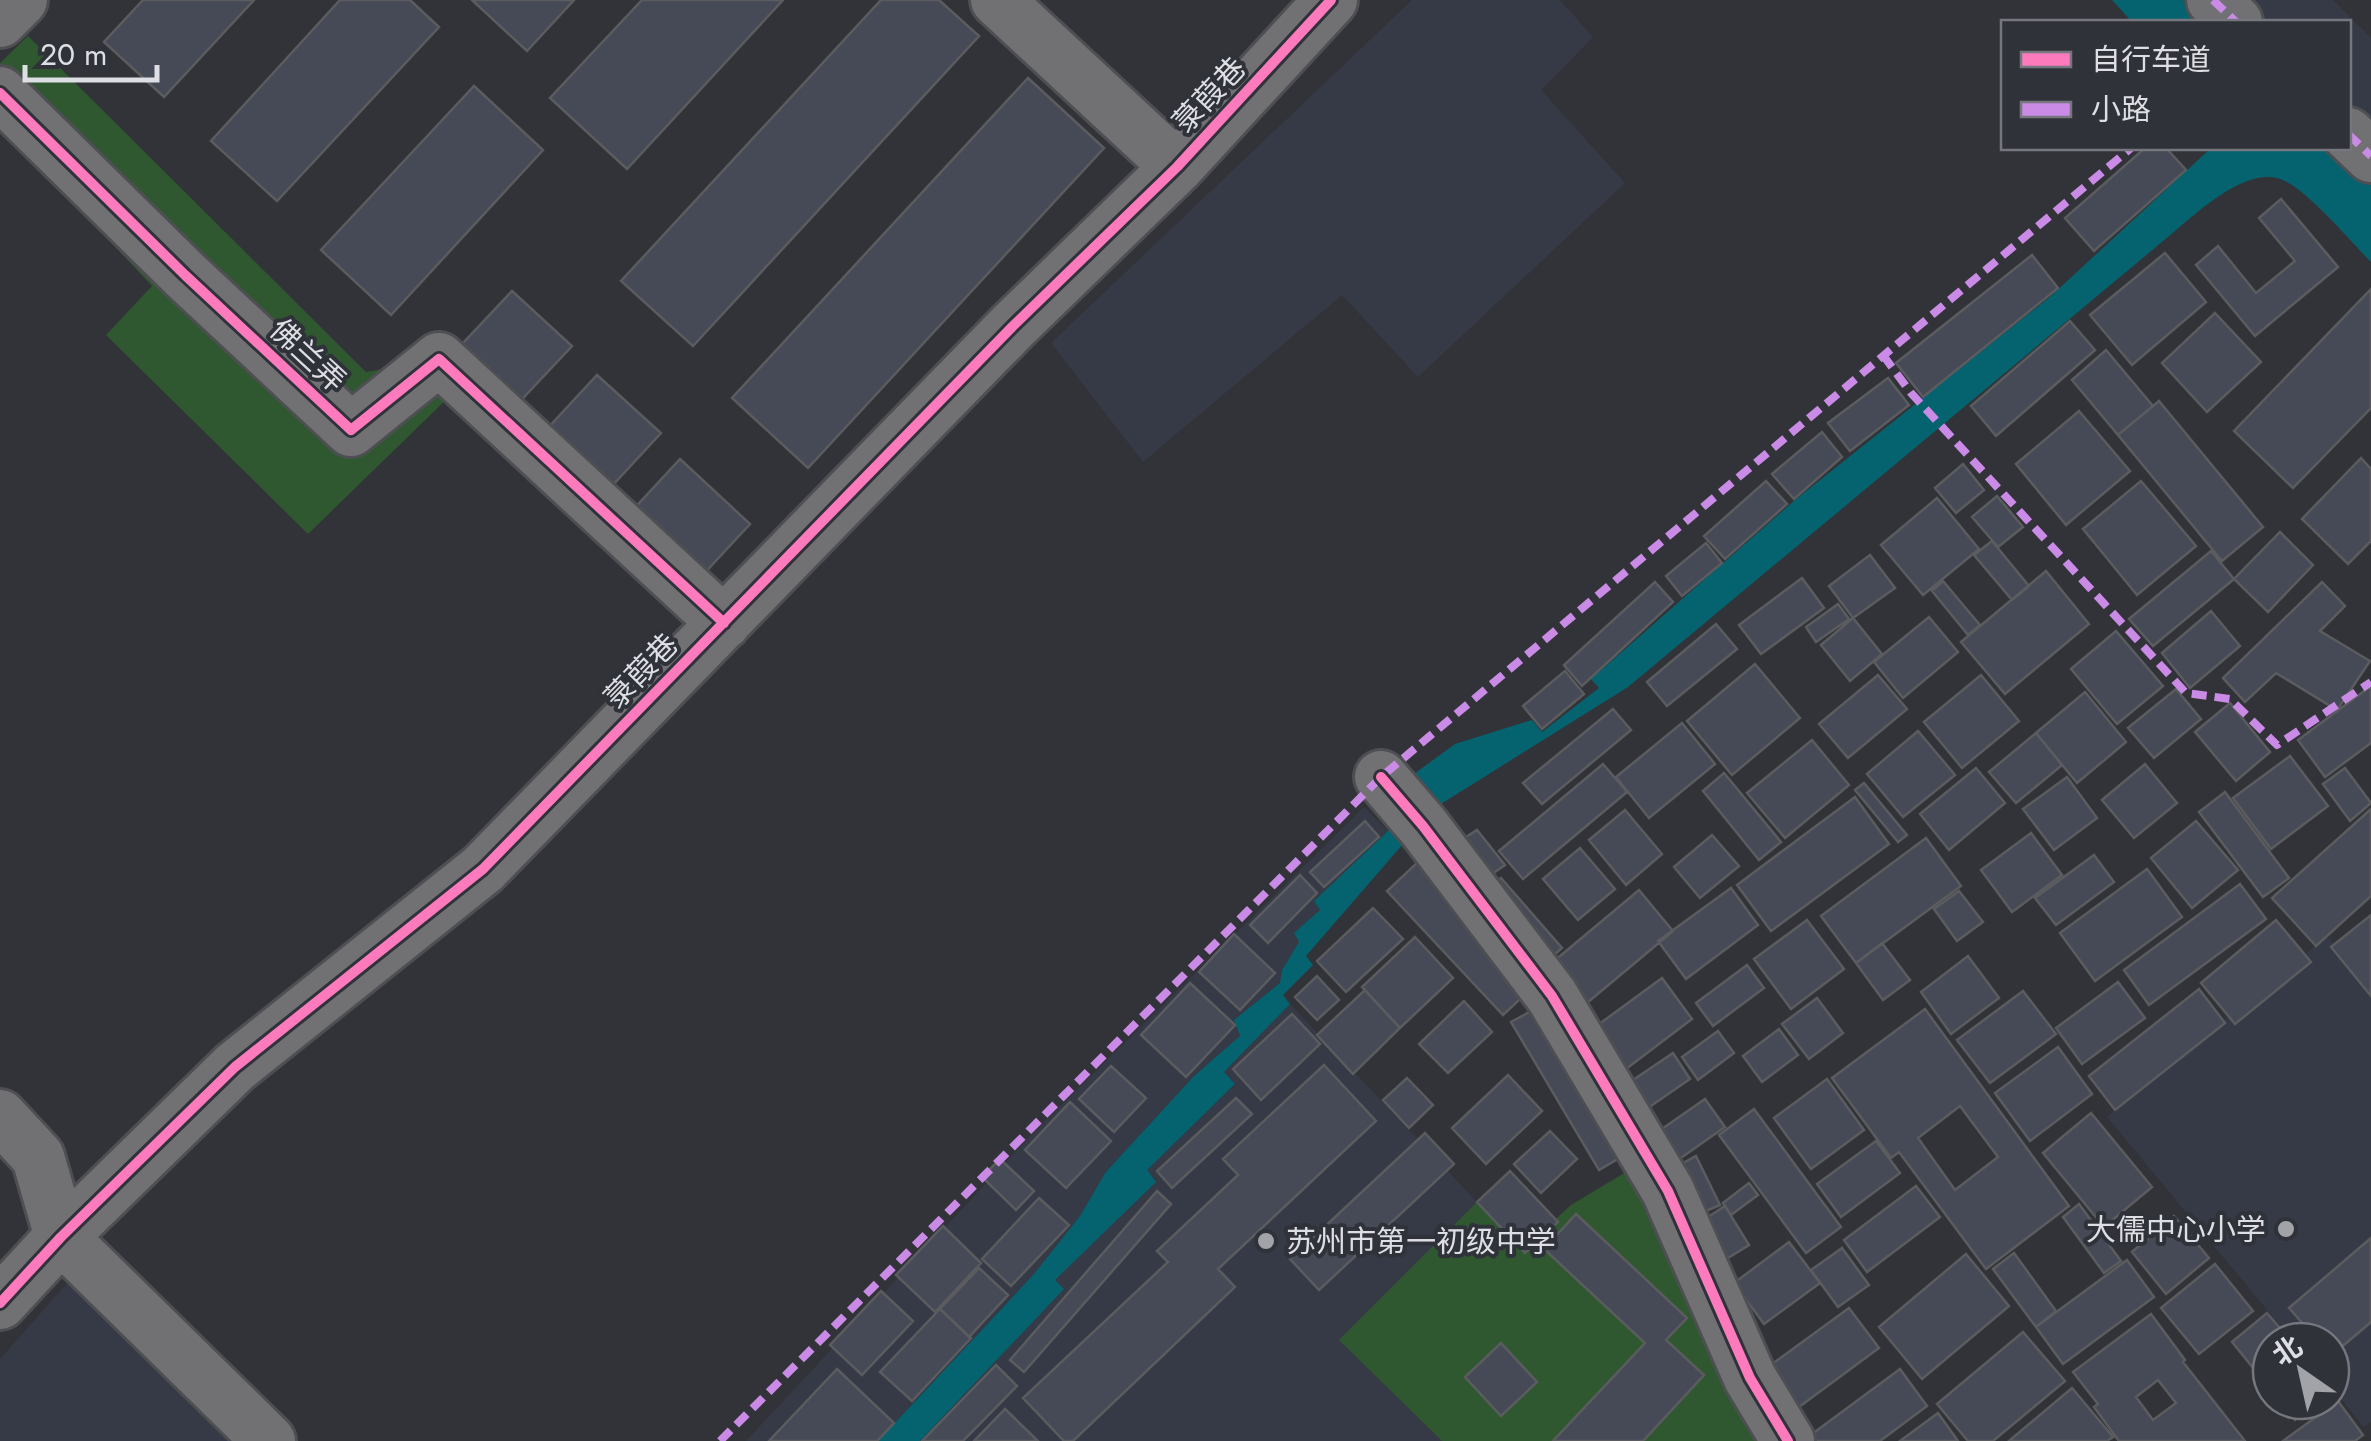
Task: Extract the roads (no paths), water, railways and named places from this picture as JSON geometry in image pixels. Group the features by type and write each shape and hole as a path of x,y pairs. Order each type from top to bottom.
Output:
{"street":[{"path":"0,21 21,0"},
{"path":"998,0 1178,167"},
{"name":"菉葭巷","path":"0,1303 61,1237 234,1067 483,868 1013,326 1178,167 1331,0"},
{"name":"佛兰弄","path":"0,94 351,430 440,359 724,623"},
{"path":"2351,137 2371,156"},
{"path":"1398,797 1552,996 1648,1154 1750,1378 1788,1441"},
{"path":"0,1116 38,1157 61,1237 268,1441"}],"water":[{"path":"2112,0 2187,0 2212,20 2130,20"},
{"path":"2209,150 2336,150 2371,184 2371,262 2315,204 2280,179 2248,181 2214,199 1628,687 1433,809 1409,830 1403,844 1306,956 1313,965 1283,995 1290,1004 1224,1072 1235,1084 1147,1170 1156,1182 1055,1280 1064,1289 920,1441 878,1441 1034,1274 1080,1216 1105,1173 1194,1076 1240,1036 1234,1020 1280,983 1282,970 1299,942 1294,933 1320,910 1314,901 1388,831 1387,800 1403,782 1455,744 1532,720 1542,732 1599,688 1591,679 1795,500 2051,296"}],"place":[{"name":"大儒中心小学","path":"2286,1229"},
{"name":"苏州市第一初级中学","path":"1266,1241"}]}
